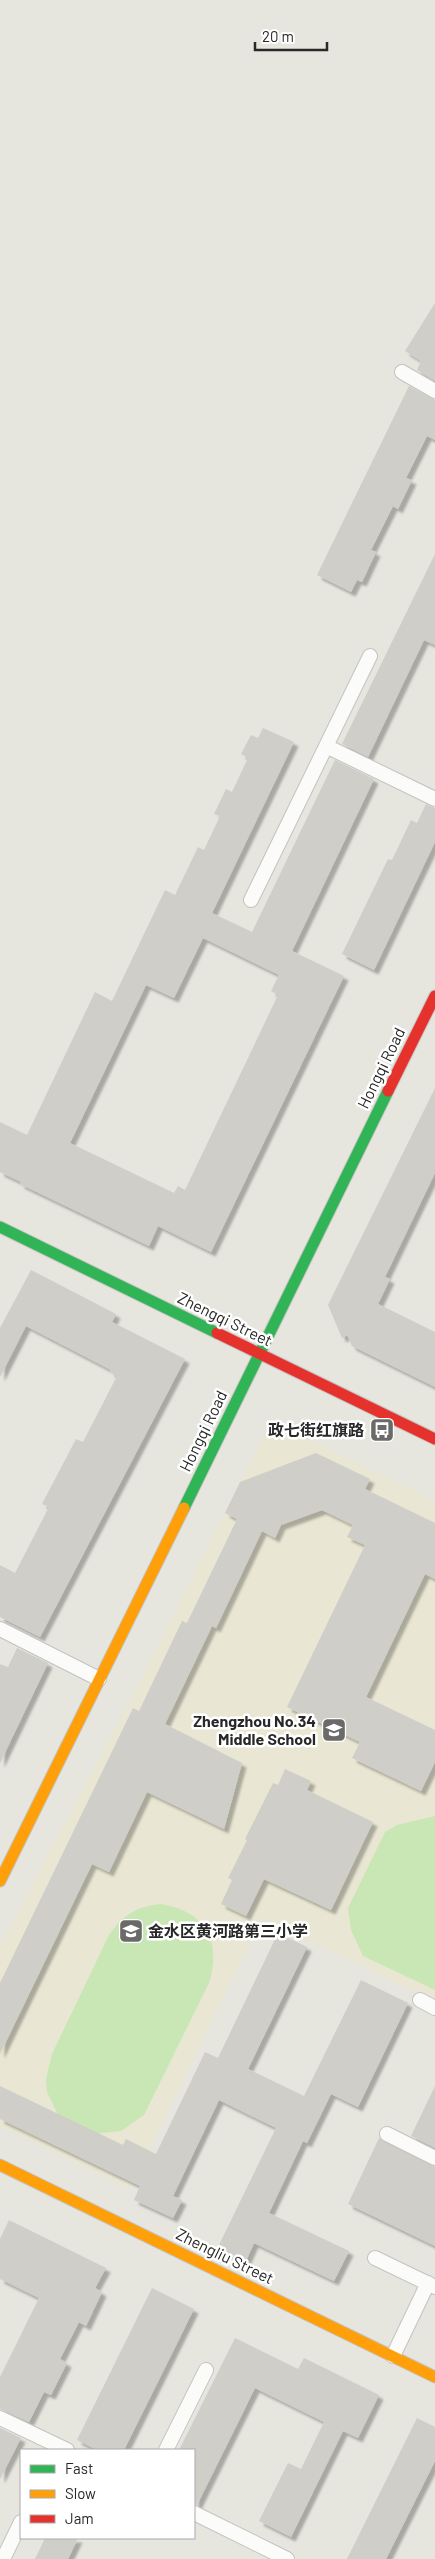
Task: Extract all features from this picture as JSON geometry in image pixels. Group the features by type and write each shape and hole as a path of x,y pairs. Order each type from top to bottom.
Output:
{"street":[{"name":"Hongqi Road","path":"0,1881 259,1353 431,1016 435,996"},
{"name":"Zhengqi Street","path":"0,1228 435,1439"},
{"name":"Zhengliu Street","path":"0,2165 435,2377"}],"lane":[{"path":"402,372 435,391"},
{"path":"251,900 370,656"},
{"path":"326,746 435,799"},
{"path":"0,1629 99,1679"},
{"path":"420,2000 435,2008"},
{"path":"387,2134 435,2158"},
{"path":"375,2258 431,2285 393,2356"},
{"path":"166,2449 206,2370"},
{"path":"0,2418 61,2449"},
{"path":"195,2513 287,2559"},
{"path":"3,2559 20,2524"}],"shaded area":[{"path":"271,1421 435,1501 435,2002 262,1917 130,2189 0,2126 0,1946 136,1689"}],"green space":[{"path":"435,1816 435,1990 363,1956 351,1930 348,1908 385,1832 397,1825"},
{"path":"161,1904 189,1913 206,1930 211,1941 213,1954 209,1983 144,2115 121,2131 93,2134 58,2115 47,2092 46,2079 52,2054 109,1935 131,1913 138,1909"}],"building":[{"path":"435,303 435,381 417,370 421,361 405,351"},
{"path":"409,386 435,400 435,440 427,436 406,478 412,480 398,509 393,506 371,550 376,552 362,582 357,580 351,592 317,575"},
{"path":"435,554 435,645 424,640 368,757 342,744"},
{"path":"263,728 294,742 212,913 252,932 335,760 374,779 292,951 344,976 211,1252 158,1226 149,1246 20,1184 21,1182 0,1172 0,1122 27,1135 95,992 112,1001 165,890 175,895 198,847 204,850 220,816 214,814 226,789 232,792 248,758 241,754 251,735 258,738","holes":["203,938 279,975 271,991 278,995 185,1190 178,1186 174,1193 70,1143 146,985 174,998"]},
{"path":"426,804 435,808 435,842 374,970 342,954 388,859 392,860 411,820 417,823"},
{"path":"435,1088 435,1173 385,1277 390,1279 378,1304 435,1332 435,1387 352,1346 347,1335 342,1338 328,1305"},
{"path":"31,1270 116,1314 112,1322 185,1359 40,1637 0,1617 0,1565 15,1573 49,1507 42,1504 76,1439 83,1442 117,1376 110,1372 111,1370 26,1326 0,1377 0,1328"},
{"path":"316,1453 370,1479 365,1489 435,1523 435,1579 425,1574 366,1697 435,1730 435,1762 421,1791 352,1758 360,1742 287,1707 365,1545 347,1537 353,1525 322,1510 281,1525 275,1538 262,1531 216,1628 212,1626 165,1724 242,1763 224,1829 147,1792 109,1872 92,1864 0,2054 0,1983 133,1708 139,1711 182,1621 187,1623 237,1519 225,1513 240,1482"},
{"path":"17,1648 48,1663 0,1763 0,1664 8,1667"},
{"path":"285,1769 311,1781 307,1790 373,1822 331,1910 264,1879 246,1916 221,1904 232,1880 228,1878 247,1840 245,1839 273,1783 278,1785"},
{"path":"278,1933 307,1947 248,2069 304,2096 361,1980 408,2003 358,2107 331,2094 307,2143 303,2141 269,2213 349,2251 334,2281 254,2243 245,2263 217,2249 276,2128 219,2100 173,2196 182,2200 173,2218 134,2200 140,2186 0,2119 0,2086 123,2145 126,2139 156,2154 205,2052 218,2058"},
{"path":"435,2086 435,2148 411,2136"},
{"path":"379,2138 435,2167 435,2246 348,2204"},
{"path":"9,2220 106,2268 95,2288 102,2292 86,2326 79,2322 60,2359 67,2363 51,2395 44,2392 29,2422 0,2409 0,2377 39,2298 0,2279 0,2239"},
{"path":"152,2288 194,2309 124,2449 95,2449 77,2440"},
{"path":"235,2338 298,2369 304,2358 379,2395 358,2438 343,2431 291,2537 259,2521 288,2463 301,2469 324,2422 255,2388 197,2505 195,2504 195,2449 180,2449"},
{"path":"417,2418 435,2427 435,2461 386,2559 347,2559"},
{"path":"0,2428 21,2438 0,2479"},
{"path":"45,2539 78,2539 68,2559 35,2559"}],"traffic: fast":[{"path":"184,1508 388,1091"},
{"path":"0,1227 217,1333"}],"traffic: slow":[{"path":"0,1881 184,1508"},
{"path":"0,2165 435,2377"}],"traffic: jam":[{"path":"388,1091 435,996"},
{"path":"217,1333 435,1439"}],"place":[{"name":"政七街红旗路","path":"382,1430"},
{"name":"Zhengzhou No.34 Middle School","path":"334,1730"},
{"name":"金水区黄河路第三小学","path":"131,1931"}]}
